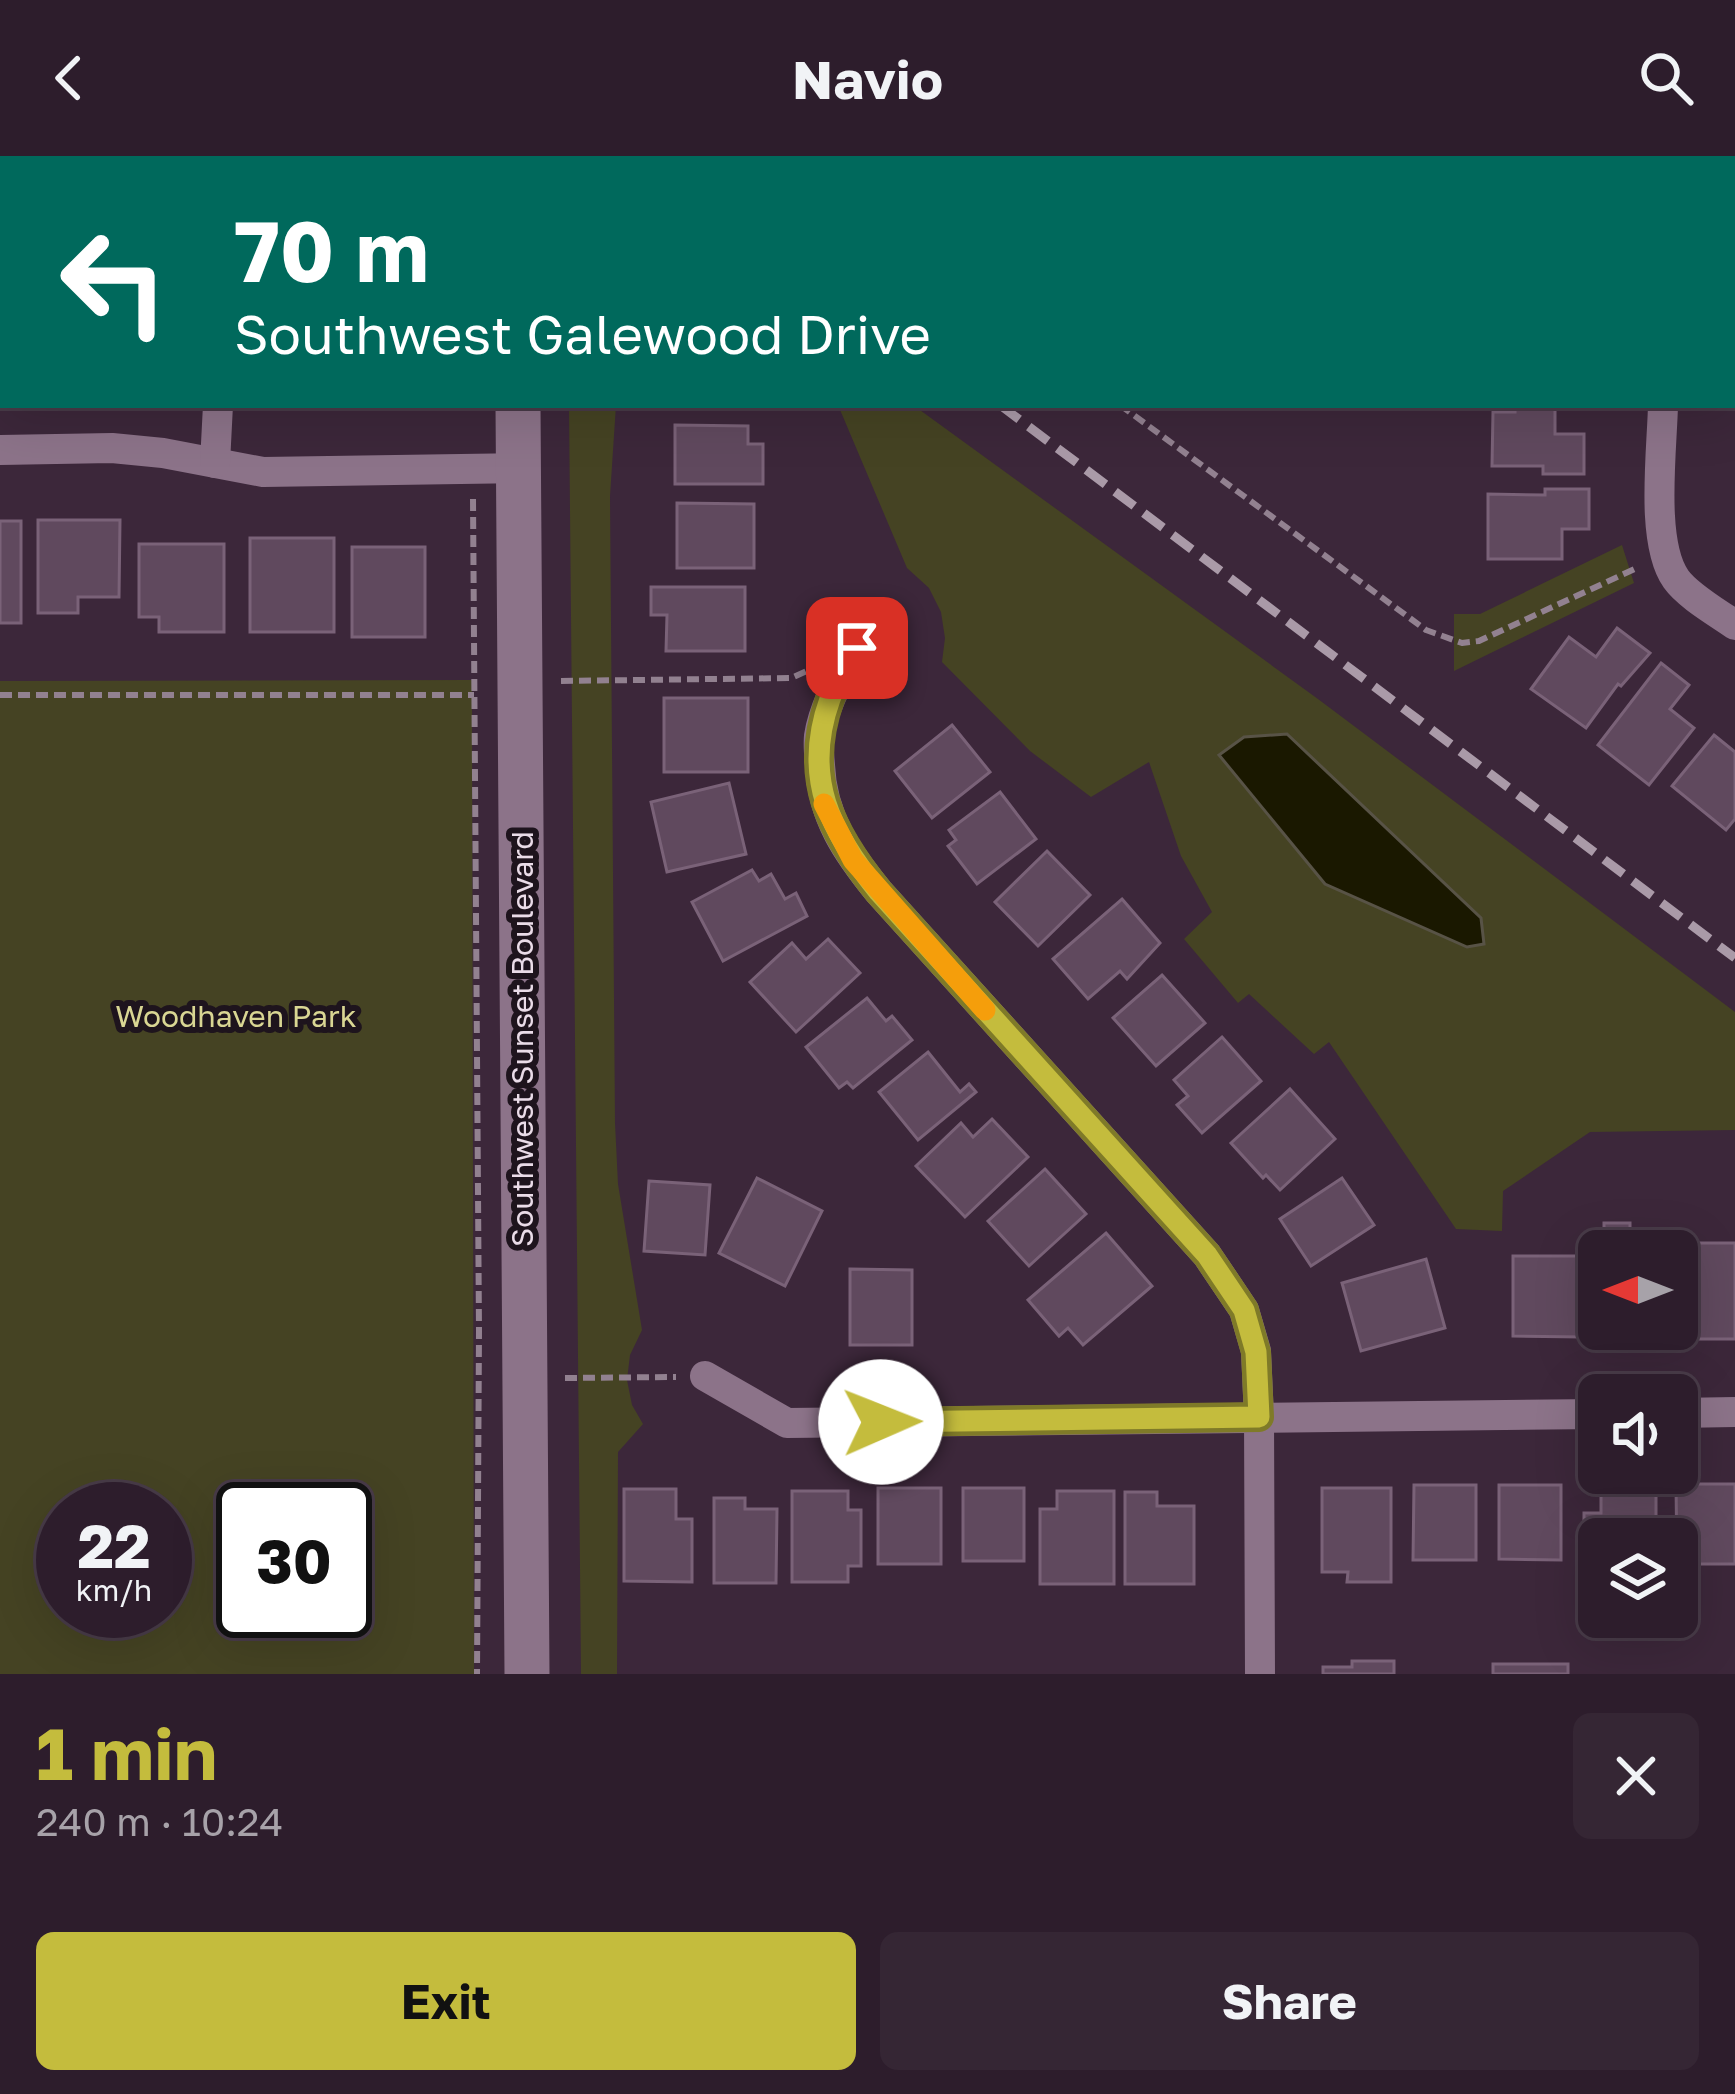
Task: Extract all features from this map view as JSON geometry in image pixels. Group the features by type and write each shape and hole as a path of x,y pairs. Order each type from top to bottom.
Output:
{"main road":[{"name":"Southwest Sunset Boulevard","path":"518,408 527,1674"}],"street":[{"path":"215,464 218,408"},
{"path":"1663,408 1660,524 1664,556 1678,582 1735,626"},
{"path":"0,449 112,448 263,472 519,468"},
{"path":"857,648 831,695 819,738 825,806 837,833 879,892 1207,1255 1244,1310 1256,1352 1259,1417 1260,1674"},
{"path":"705,1376 787,1423 1578,1414"},
{"path":"1698,1413 1735,1412"}],"path":[{"path":"1124,408 1426,630 1462,643 1479,641 1664,556"},
{"name":"Southwest Sunset Boulevard","path":"473,508 477,1674"},
{"path":"561,681 791,678 857,648"},
{"path":"0,695 474,695"},
{"path":"566,1378 705,1376"}],"green space":[{"path":"569,408 616,408 610,496 615,1123 618,1184 642,1330 630,1355 627,1380 632,1405 643,1424 618,1452 617,1674 581,1674"},
{"path":"839,408 917,408 1318,699 1735,1012 1735,1130 1590,1132 1503,1191 1502,1231 1456,1229 1329,1042 1314,1054 1249,994 1238,1003 1184,939 1212,912 1181,856 1149,762 1091,797 1030,751 942,662 941,612 929,588 907,568"},
{"path":"1622,545 1634,583 1454,671 1454,614 1480,614"},
{"name":"Woodhaven Park","path":"472,680 474,1674 0,1674 0,681"}],"shaded area":[{"path":"1287,734 1481,918 1484,944 1467,947 1325,884 1219,755 1244,737"}],"building":[{"path":"1515,408 1555,408 1555,434 1584,434 1584,474 1543,474 1543,466 1492,466 1493,412 1515,412"},
{"path":"675,425 748,426 748,444 763,444 763,484 675,484"},
{"path":"1545,489 1589,489 1589,529 1562,529 1562,559 1488,559 1488,494 1545,495"},
{"path":"677,503 754,504 754,568 677,568"},
{"path":"38,520 120,520 119,597 78,597 78,613 38,613"},
{"path":"0,521 21,521 21,623 0,623"},
{"path":"250,538 334,538 334,632 250,632"},
{"path":"139,544 224,544 224,632 159,632 159,617 139,617"},
{"path":"352,547 425,547 425,637 352,637"},
{"path":"651,587 745,587 745,651 666,651 667,615 651,615"},
{"path":"1617,628 1650,653 1618,684 1586,728 1531,689 1569,637 1596,657"},
{"path":"1661,663 1689,685 1670,709 1694,728 1649,785 1598,745"},
{"path":"664,698 748,698 748,772 664,772"},
{"path":"952,725 990,772 932,818 895,771"},
{"path":"1714,735 1735,752 1735,819 1726,830 1672,786"},
{"path":"729,783 746,854 667,872 651,802"},
{"path":"1000,792 1036,839 977,884 948,846 956,840 949,830"},
{"path":"1047,851 1090,895 1038,946 995,902"},
{"path":"752,870 759,881 771,874 785,899 796,893 807,916 723,961 692,902"},
{"path":"1122,899 1160,943 1127,979 1120,971 1088,999 1053,959"},
{"path":"828,939 860,973 796,1032 750,982 792,943 806,959"},
{"path":"1162,975 1205,1023 1156,1066 1113,1018"},
{"path":"867,998 886,1021 892,1016 912,1040 853,1088 847,1082 839,1088 806,1047"},
{"path":"1222,1037 1261,1081 1202,1133 1177,1105 1188,1096 1174,1080"},
{"path":"928,1052 960,1092 969,1084 976,1092 918,1140 879,1092"},
{"path":"1290,1089 1335,1139 1280,1190 1231,1143"},
{"path":"992,1119 1028,1157 965,1217 916,1166 961,1123 973,1137"},
{"path":"1045,1169 1086,1214 1029,1266 988,1221"},
{"path":"757,1178 822,1211 785,1286 719,1253"},
{"path":"1342,1178 1374,1225 1311,1266 1280,1219"},
{"path":"649,1181 710,1185 705,1255 644,1251"},
{"path":"1604,1223 1630,1223 1630,1230 1604,1230"},
{"path":"1106,1233 1152,1286 1083,1345 1068,1328 1059,1336 1028,1300"},
{"path":"1698,1243 1735,1243 1735,1339 1698,1339"},
{"path":"1513,1256 1578,1256 1578,1337 1513,1336"},
{"path":"1426,1259 1445,1328 1361,1351 1342,1283"},
{"path":"850,1269 912,1270 912,1345 850,1345"},
{"path":"1698,1484 1735,1484 1735,1564 1698,1564 1698,1518 1676,1518 1676,1494 1698,1494"},
{"path":"1414,1485 1476,1485 1476,1560 1413,1560"},
{"path":"1499,1485 1561,1485 1561,1560 1499,1559"},
{"path":"878,1488 941,1488 941,1564 878,1564"},
{"path":"963,1488 1024,1488 1024,1561 963,1561"},
{"path":"1322,1488 1391,1488 1391,1582 1347,1582 1348,1572 1322,1572"},
{"path":"624,1489 676,1489 676,1519 692,1519 692,1582 624,1581"},
{"path":"792,1491 848,1491 848,1510 861,1510 861,1566 848,1566 848,1582 792,1582"},
{"path":"1057,1491 1114,1491 1114,1584 1040,1584 1040,1509 1057,1509"},
{"path":"1125,1492 1157,1492 1157,1506 1194,1506 1194,1584 1125,1584"},
{"path":"1601,1494 1656,1494 1656,1518 1584,1518 1584,1513 1601,1513"},
{"path":"714,1498 745,1498 745,1509 777,1509 776,1583 714,1583"},
{"path":"1352,1661 1394,1661 1394,1674 1323,1674 1323,1667 1352,1667"},
{"path":"1493,1664 1568,1664 1568,1674 1493,1674"}],"railway":[{"path":"1004,408 1735,958"}],"slow traffic":[{"path":"824,804 853,860 985,1010"}],"route":[{"path":"857,648 831,695 819,738 820,782 837,833 879,892 1207,1255 1244,1310 1256,1352 1259,1417 881,1422"}]}
